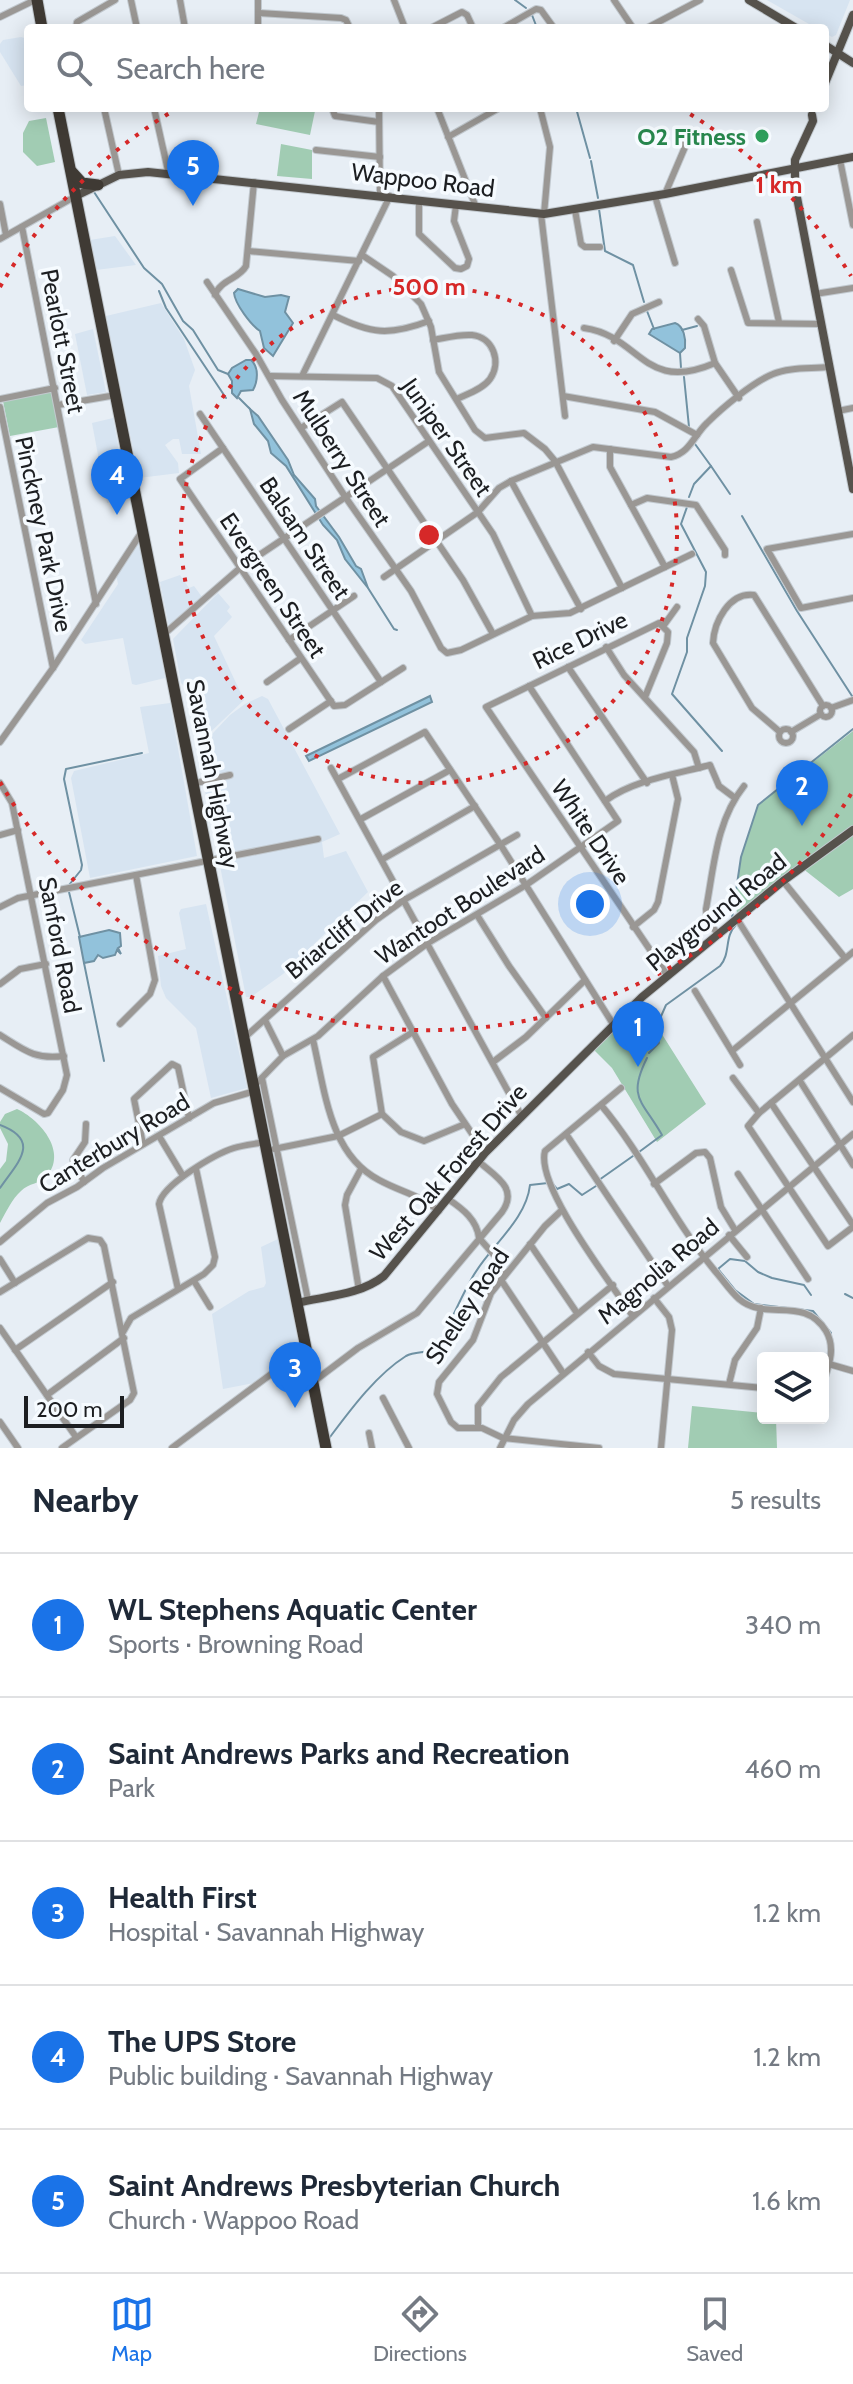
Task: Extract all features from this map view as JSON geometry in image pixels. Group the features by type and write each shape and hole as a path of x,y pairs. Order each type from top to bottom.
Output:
{"highway":[{"path":"36,0 41,24"},
{"name":"Savannah Highway","path":"59,112 244,1038 257,1085 303,1302 306,1348 326,1448"},
{"path":"71,169 82,183 98,185"}],"main road":[{"path":"749,0 789,24"},
{"path":"829,74 853,15"},
{"path":"829,47 853,63"},
{"path":"813,112 813,121 793,170 853,489"},
{"name":"Wappoo Road","path":"76,196 119,175 148,172 543,214 655,196 853,157"},
{"name":"Playground Road","path":"642,997 783,881 853,830"},
{"name":"West Oak Forest Drive","path":"303,1302 359,1290 384,1276 482,1157 642,997"}],"street":[{"path":"0,17 36,0"},
{"path":"78,24 115,0"},
{"path":"131,0 136,24"},
{"path":"180,0 184,24"},
{"path":"258,0 258,24"},
{"path":"394,0 403,24"},
{"path":"614,0 630,24"},
{"path":"655,24 700,0"},
{"path":"510,24 536,9 541,10 551,24"},
{"path":"439,24 462,12 471,24"},
{"path":"259,13 341,18 348,24"},
{"path":"105,112 119,175"},
{"path":"155,112 169,175"},
{"path":"334,112 335,116 379,122"},
{"path":"302,376 360,258 385,195 379,112"},
{"path":"439,112 476,207"},
{"path":"448,137 492,112"},
{"path":"541,112 550,147 543,214 565,416"},
{"path":"665,194 685,147 684,137"},
{"path":"316,150 380,157"},
{"path":"840,160 853,225"},
{"path":"215,295 218,288 244,270 254,182"},
{"name":"Wappoo Road","path":"3,237 76,196"},
{"path":"655,196 675,263"},
{"path":"419,200 419,234 455,268 461,269 467,266 469,259 454,219 456,205"},
{"path":"0,205 3,237"},
{"path":"575,210 581,244 600,247"},
{"path":"757,222 779,322"},
{"name":"Pearlott Street","path":"22,227 96,604"},
{"path":"248,251 360,258 393,276 421,304 429,321 439,372 475,430 481,437 491,438 524,433 545,449 555,461 622,588"},
{"path":"731,270 746,321 750,324 821,324"},
{"name":"Mulberry Street","path":"207,282 346,498 411,591 441,648 447,653 461,650 493,634"},
{"path":"815,294 853,288"},
{"path":"614,341 632,314 659,302"},
{"path":"333,315 355,326 383,331 402,331 429,321"},
{"path":"698,319 704,326 715,363 739,398"},
{"path":"584,328 601,332 665,371 695,371 715,363"},
{"path":"433,340 473,335 484,339 492,347 495,368 489,380 457,399"},
{"path":"384,577 486,506 499,488 511,481 584,448 671,457 679,455 708,422 774,373 829,367"},
{"name":"Juniper Street","path":"270,376 383,380 392,386 493,534 532,616"},
{"path":"0,399 55,388"},
{"path":"58,405 116,395"},
{"path":"563,396 655,412 697,435"},
{"path":"301,428 342,402 437,541 493,634 532,616 560,615 581,609 692,554"},
{"name":"Pinckney Park Drive","path":"0,407 53,668"},
{"path":"838,411 853,408"},
{"name":"Balsam Street","path":"200,414 381,682"},
{"path":"163,635 240,568 429,441"},
{"name":"Evergreen Street","path":"223,448 180,479 240,568 331,701 339,708 381,682"},
{"path":"610,449 610,467 665,567"},
{"path":"511,481 569,582 581,609"},
{"path":"631,505 647,498 696,505 725,550 725,555"},
{"path":"0,742 96,604 142,530"},
{"path":"853,534 767,549 801,608 853,598"},
{"path":"780,732 752,708 713,643 720,614 748,594 754,595 823,706 831,708 853,700"},
{"path":"289,640 354,596"},
{"path":"664,625 677,607"},
{"name":"Rice Drive","path":"486,707 655,623 664,625 668,632 667,643 645,697"},
{"path":"606,647 619,670 694,752 699,768"},
{"path":"267,682 301,658"},
{"path":"568,667 647,783"},
{"path":"381,682 403,668"},
{"path":"529,686 605,801 620,792 710,765 719,786 735,798"},
{"path":"289,729 331,701"},
{"path":"821,714 823,706"},
{"name":"White Drive","path":"486,707 667,975"},
{"path":"791,732 821,714 830,716 831,708"},
{"path":"780,732 786,729 791,732"},
{"path":"338,779 425,732 500,844 613,1024"},
{"path":"780,732 779,738 786,743 792,739 791,732"},
{"path":"331,768 521,1115"},
{"path":"361,819 450,770"},
{"path":"192,784 230,775"},
{"path":"633,927 654,910 658,902 678,799 672,775"},
{"name":"Sanford Road","path":"0,783 9,794 18,830 64,1056 66,1081 48,1113 44,1114 0,1088"},
{"path":"718,934 707,920 706,909 721,830 735,798 744,786"},
{"name":"Wantoot Boulevard","path":"257,1085 283,1056 313,1040 383,976 428,943 526,885 618,821 605,801"},
{"path":"383,859 475,806"},
{"path":"0,835 18,830"},
{"name":"Briarcliff Drive","path":"244,1038 376,920 404,900 517,835"},
{"path":"0,907 8,901 31,895 318,839"},
{"path":"120,1024 150,994 155,980 136,875"},
{"path":"783,881 845,958"},
{"path":"477,915 546,1018"},
{"path":"737,919 853,1102"},
{"path":"732,1051 853,952"},
{"path":"0,984 20,969 46,964"},
{"path":"313,1382 358,1348 417,1313 508,1203 510,1196 482,1157 383,976"},
{"path":"493,1062 546,1018 585,980"},
{"path":"695,991 740,1065"},
{"path":"265,1020 283,1056"},
{"path":"413,1032 373,1057 382,1114 401,1132 424,1141 465,1124"},
{"path":"0,1035 34,1055 47,1058 64,1056"},
{"path":"771,1103 853,1226 828,1246 748,1124 759,1113 771,1103 800,1081 852,1037"},
{"path":"313,1040 338,1136 347,1153 361,1169 380,1181 421,1197 439,1211"},
{"path":"143,1144 134,1099 172,1064 178,1067 189,1118"},
{"path":"733,1078 759,1113"},
{"path":"800,1081 853,1165"},
{"name":"Canterbury Road","path":"0,1242 47,1203 143,1144 214,1103 257,1085"},
{"path":"621,1088 545,1151 543,1159 562,1210 632,1315"},
{"path":"601,1105 704,1257 737,1297 761,1308 805,1312 815,1316 832,1345 829,1364 853,1371"},
{"path":"178,1289 159,1204 161,1194 183,1176 228,1150 338,1136 382,1114"},
{"path":"84,1182 73,1160 85,1142 86,1124"},
{"path":"566,1134 668,1286"},
{"name":"Magnolia Road","path":"500,1448 503,1438 528,1404 853,1134"},
{"path":"159,1136 183,1176"},
{"path":"654,1184 696,1153 705,1152 710,1158 724,1216 747,1257"},
{"path":"47,1395 123,1336 131,1318 208,1271 215,1257 196,1169"},
{"path":"359,1290 345,1205 361,1169"},
{"path":"738,1174 808,1279"},
{"path":"448,1199 467,1213 480,1233 479,1238 495,1256 503,1277 563,1373"},
{"name":"Shelley Road","path":"562,1210 530,1244 486,1301 473,1340 437,1387 437,1394 455,1426 462,1429 478,1427 503,1438 543,1445 599,1448"},
{"path":"0,1292 92,1238 100,1240 104,1246 133,1383 132,1397 62,1448"},
{"path":"530,1244 577,1313"},
{"path":"0,1259 15,1283"},
{"path":"194,1281 210,1307"},
{"path":"15,1350 113,1282"},
{"path":"478,1427 478,1406 509,1370 613,1285"},
{"path":"654,1298 671,1322 661,1448"},
{"path":"729,1384 735,1360 757,1328 761,1308"},
{"path":"0,1328 76,1437"},
{"path":"172,1448 306,1348"},
{"path":"588,1352 599,1366 614,1374 757,1387"},
{"path":"383,1398 409,1448"},
{"path":"0,1422 18,1448"},
{"path":"369,1433 372,1448"}],"shaded area":[{"path":"767,0 850,0 836,35 829,35 829,24 809,24"},
{"path":"24,38 24,86 21,86 0,52 3,40"},
{"path":"115,236 136,265 96,270 90,240"},
{"path":"161,303 184,339 195,370 189,386 201,454 182,454 179,439 173,439 165,445 178,463 179,473 139,478 106,316"},
{"path":"93,329 106,392 87,395 75,334"},
{"path":"113,418 128,498 107,503 92,423"},
{"path":"140,543 165,678 136,685 132,684 123,638 85,644 81,640 118,584 116,574 135,545"},
{"path":"180,575 189,588 194,586 202,597 169,627 160,582"},
{"path":"218,593 230,607 227,611 232,617 214,636 244,700 200,742 185,687 181,683 173,639"},
{"path":"262,696 268,699 340,834 322,842 324,858 346,851 368,892 283,974 251,997 246,997 197,750 230,715"},
{"path":"170,703 197,856 90,878 71,778 74,771 149,753 140,707"},
{"path":"206,904 247,1088 211,1098 196,1028 166,998 161,986 158,956 186,949 179,913 181,909"},
{"path":"278,1239 299,1346 254,1383 223,1389 212,1314 249,1291 264,1287 261,1247"}],"green space":[{"path":"259,112 315,112 310,135 256,124"},
{"path":"46,118 55,162 37,166 23,152 23,133 29,121"},
{"path":"281,144 312,150 312,179 277,176"},
{"path":"52,391 59,427 10,436 3,401"},
{"path":"853,731 853,889 839,897 802,868 737,919 736,889 741,857 758,805"},
{"path":"641,1001 706,1104 657,1142 612,1068 592,1048"},
{"path":"17,1109 34,1120 48,1136 54,1156 53,1165 45,1178 18,1194 0,1223 0,1169 6,1161 8,1144 0,1122 5,1114"},
{"path":"692,1406 757,1412 757,1424 776,1424 777,1448 688,1448"}],"water":[{"path":"238,289 265,297 289,297 285,312 293,323 273,356 264,348 260,331 237,303 234,293"},
{"path":"675,323 685,337 685,348 680,353 649,334 652,329"},
{"path":"246,360 251,360 255,366 256,382 253,390 241,391 237,398 232,393 232,381 228,374"},
{"path":"250,409 288,460 294,475 315,499 316,506 361,569 368,588 345,559 337,540 323,525 286,466 271,453 268,441 254,424"},
{"path":"430,696 432,702 309,761 306,756"},
{"path":"109,930 120,933 121,946 118,948 121,954 117,950 115,955 103,958 98,955 94,961 84,963 79,937"}],"waterway":[{"path":"515,0 526,8"},
{"path":"532,15 535,24"},
{"path":"577,112 590,158"},
{"path":"591,161 598,198"},
{"path":"94,192 144,268 162,284 183,321 193,330 218,370 228,374"},
{"path":"599,209 605,251 633,265 644,302"},
{"path":"159,291 166,308 226,398"},
{"path":"647,311 654,329"},
{"path":"682,330 697,326"},
{"path":"680,353 681,368"},
{"path":"684,377 689,427"},
{"path":"239,398 250,409"},
{"path":"689,497 694,484 711,466 695,444"},
{"path":"711,466 730,494"},
{"path":"687,507 681,524 706,572 705,586 672,694 722,751"},
{"path":"742,516 797,611 852,696"},
{"path":"368,588 397,630"},
{"path":"732,918 741,857 758,805 853,729"},
{"path":"69,885 82,865 64,779 66,769 142,753"},
{"path":"69,892 80,937"},
{"path":"649,1053 659,1043 655,1030 666,1005 720,966 736,925"},
{"path":"84,963 104,1061"},
{"path":"639,1152 662,1135 643,1106 638,1091 647,1058"},
{"path":"0,1125 13,1131 23,1146 18,1162 0,1188"},
{"path":"599,1180 633,1156"},
{"path":"330,1437 384,1373 410,1354 433,1350 441,1345 469,1283 522,1210 530,1185 548,1183"},
{"path":"552,1183 557,1189 569,1184 582,1195 596,1186"},
{"path":"811,1295 804,1285 772,1278 745,1261 730,1259 718,1269 735,1290 754,1304 813,1311 831,1333"},
{"path":"845,1294 853,1298"}],"place":[{"name":"O2 Fitness","path":"762,136"},
{"name":"Saint Andrews Presbyterian Church","path":"193,206"},
{"name":"The UPS Store","path":"117,515"},
{"name":"Saint Andrews Parks and Recreation","path":"802,826"},
{"name":"WL Stephens Aquatic Center","path":"638,1067"},
{"name":"Health First","path":"295,1408"}]}
